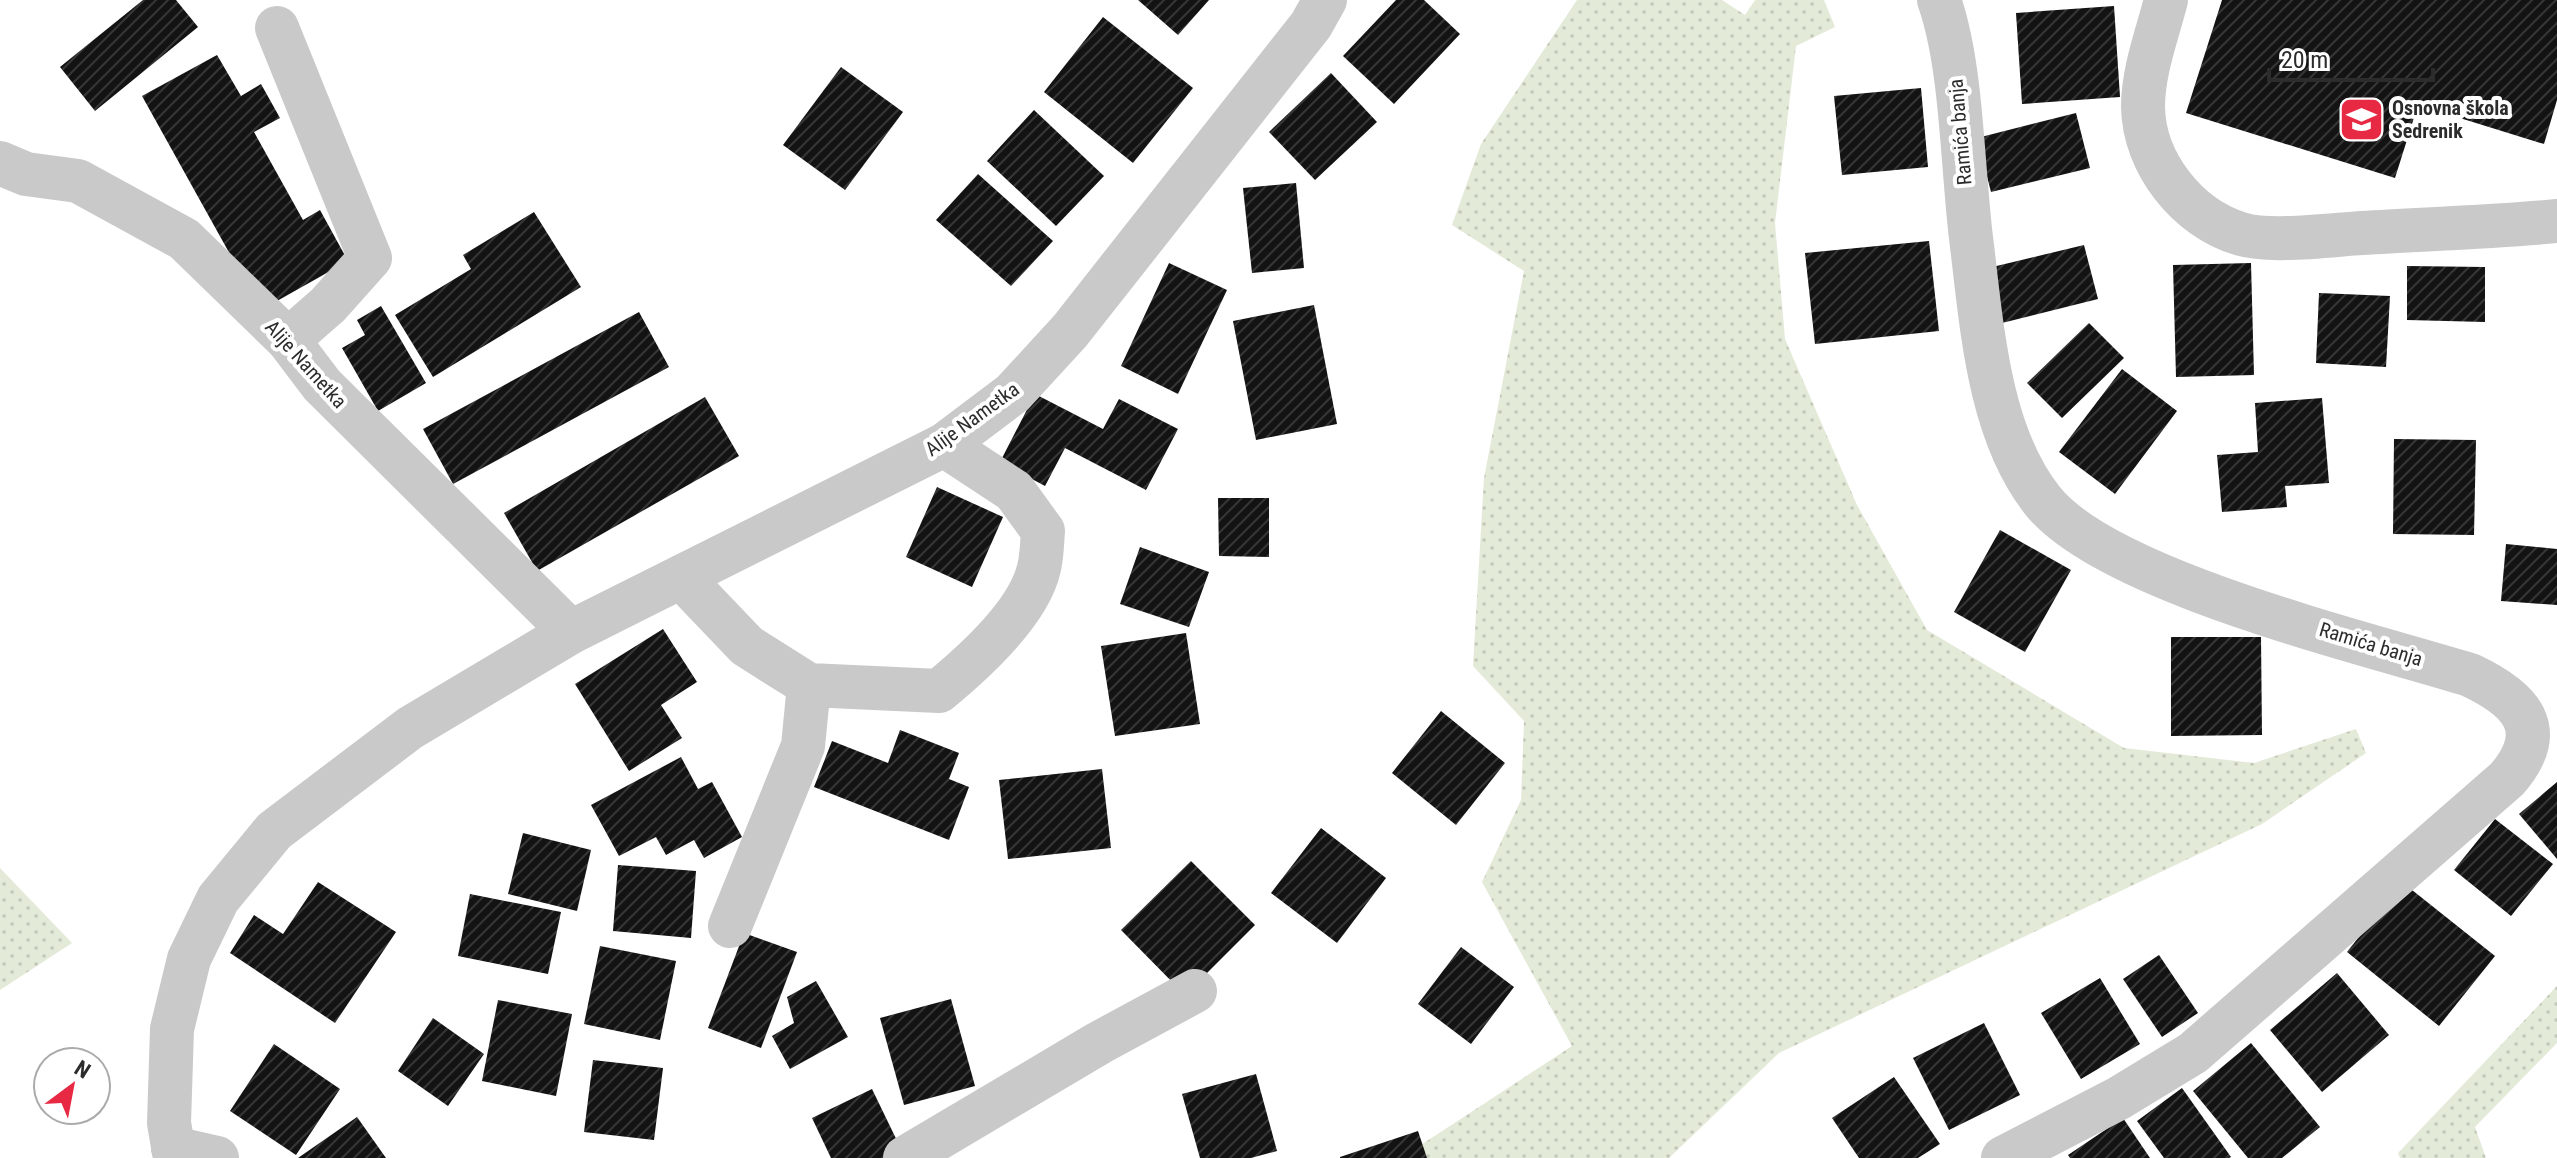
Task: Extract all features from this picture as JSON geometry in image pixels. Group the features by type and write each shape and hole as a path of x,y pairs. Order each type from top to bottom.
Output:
{"street":[{"name":"Alije Nametka","path":"174,1153 169,1123 172,1029 189,959 218,899 274,831 410,728 571,632 944,445 1013,393 1070,331 1311,25 1325,0"},
{"name":"Ramića banja","path":"1939,0 1953,63 1964,184 1987,365 2022,467 2043,501 2081,535 2125,560 2239,604 2470,675 2500,689 2518,707 2530,734 2524,759 2507,779 2193,1053 2119,1098 2003,1158"},
{"path":"2166,0 2145,82 2143,109 2149,140 2182,200 2212,221 2243,235 2304,237 2557,221"},
{"path":"277,28 370,258 328,305 288,340"},
{"name":"Alije Nametka","path":"0,163 26,174 78,181 184,239 288,340 322,385 571,632"},
{"path":"681,577 747,646 809,685 939,691 984,655 1027,592 1039,570 1043,531 1014,491 944,445"},
{"path":"730,926 803,746 809,685"},
{"path":"905,1158 1099,1043 1195,991"},
{"path":"174,1153 217,1158"}],"green space":[{"path":"1577,0 1722,0 1745,15 1755,0 1824,0 1835,27 1796,46 1775,223 1785,339 1857,505 1927,630 2124,748 2254,763 2356,729 2366,753 2262,824 1779,1053 1669,1158 1401,1158 1572,1046 1482,882 1521,800 1524,721 1473,666 1484,478 1524,271 1452,225 1481,144"},
{"path":"0,868 72,943 0,990"},
{"path":"2557,986 2557,1043 2475,1127 2486,1158 2400,1158 2398,1153"}],"building":[{"path":"143,0 176,0 198,27 95,111 60,67"},
{"path":"1138,0 1209,0 1178,35"},
{"path":"1396,0 1424,0 1460,34 1394,104 1343,56"},
{"name":"Osnovna škola Sedrenik","path":"2222,0 2557,0 2557,100 2544,144 2418,105 2395,178 2186,113"},
{"path":"2114,6 2120,97 2022,104 2016,13"},
{"path":"1103,17 1193,88 1133,163 1044,92"},
{"path":"217,55 241,96 261,84 280,118 254,132 303,220 320,210 348,261 261,310 142,96"},
{"path":"841,67 903,112 845,190 783,145"},
{"path":"1331,73 1377,122 1315,180 1269,132"},
{"path":"1921,88 1928,167 1842,175 1834,96"},
{"path":"1034,110 1104,176 1056,226 987,161"},
{"path":"2076,113 2090,168 1991,192 1977,138"},
{"path":"978,174 1053,241 1011,286 936,220"},
{"path":"1296,183 1304,268 1252,273 1243,188"},
{"path":"534,212 581,287 433,377 395,315 471,269 463,255"},
{"path":"1929,241 1939,331 1815,344 1805,253"},
{"path":"2084,245 2098,299 1998,324 1984,269"},
{"path":"1169,263 1227,290 1178,394 1121,366"},
{"path":"2251,263 2254,375 2176,377 2173,265"},
{"path":"2407,266 2485,267 2485,322 2407,320"},
{"path":"2319,293 2390,296 2386,367 2316,363"},
{"path":"1314,305 1337,424 1256,440 1233,321"},
{"path":"381,306 426,383 378,411 342,348 365,335 357,320"},
{"path":"639,312 669,367 453,484 423,429"},
{"path":"2089,323 2124,358 2062,418 2027,383"},
{"path":"2122,369 2177,411 2115,494 2059,452"},
{"path":"1035,394 1103,429 1119,399 1178,429 1146,490 1065,448 1045,486 1000,462"},
{"path":"705,397 739,456 537,571 504,513"},
{"path":"2322,398 2329,483 2285,486 2287,507 2222,512 2217,455 2258,452 2255,403"},
{"path":"2394,439 2476,440 2474,535 2393,534"},
{"path":"937,487 1003,517 972,587 906,557"},
{"path":"1218,498 1269,498 1269,557 1219,556"},
{"path":"2000,530 2071,570 2025,652 1954,612"},
{"path":"2506,544 2557,549 2557,605 2501,601"},
{"path":"1140,547 1209,572 1189,627 1120,604"},
{"path":"663,629 697,682 661,705 682,738 629,771 575,684"},
{"path":"1186,633 1200,724 1115,736 1101,646"},
{"path":"2171,637 2261,637 2262,735 2171,736"},
{"path":"1441,711 1505,763 1456,825 1392,773"},
{"path":"900,730 959,753 949,779 969,787 949,840 814,787 832,741 888,763"},
{"path":"681,757 698,789 712,782 742,837 704,858 694,840 666,855 656,837 619,856 591,805"},
{"path":"1102,769 1111,848 1008,859 999,780"},
{"path":"2557,782 2557,859 2519,814"},
{"path":"2495,819 2553,864 2511,916 2454,870"},
{"path":"1321,828 1386,878 1337,943 1271,893"},
{"path":"523,833 591,850 577,911 508,894"},
{"path":"1191,861 1255,925 1185,995 1121,930"},
{"path":"618,865 696,871 691,938 613,931"},
{"path":"318,882 396,932 335,1023 230,953 254,915 283,934"},
{"path":"2402,882 2495,956 2439,1026 2347,952"},
{"path":"470,894 561,912 548,974 458,956"},
{"path":"744,933 797,952 761,1048 708,1028"},
{"path":"600,946 676,961 660,1040 584,1024"},
{"path":"1461,947 1514,987 1471,1044 1418,1004"},
{"path":"2159,955 2198,1013 2162,1037 2123,979"},
{"path":"2337,973 2389,1035 2322,1092 2270,1030"},
{"path":"2100,978 2140,1044 2081,1079 2041,1013"},
{"path":"816,981 848,1037 790,1069 772,1036 794,1023 787,997"},
{"path":"951,999 975,1086 904,1105 880,1018"},
{"path":"498,1000 572,1014 556,1096 482,1081"},
{"path":"433,1018 484,1054 448,1106 398,1071"},
{"path":"1984,1023 2020,1095 1949,1130 1913,1058"},
{"path":"2251,1043 2320,1127 2282,1158 2248,1158 2193,1091"},
{"path":"274,1044 340,1089 296,1155 230,1111"},
{"path":"593,1060 663,1068 654,1140 584,1132"},
{"path":"1256,1074 1277,1151 1251,1158 1200,1158 1182,1094"},
{"path":"1894,1077 1940,1144 1918,1158 1859,1158 1832,1118"},
{"path":"2182,1088 2231,1157 2164,1158 2137,1121"},
{"path":"872,1089 902,1151 888,1158 831,1158 812,1118"},
{"path":"357,1117 386,1158 298,1158"},
{"path":"2123,1118 2150,1158 2070,1158 2068,1155"},
{"path":"1418,1131 1427,1158 1340,1158 1340,1157"}],"place":[{"name":"Osnovna škola Sedrenik","path":"2361,120"}]}
